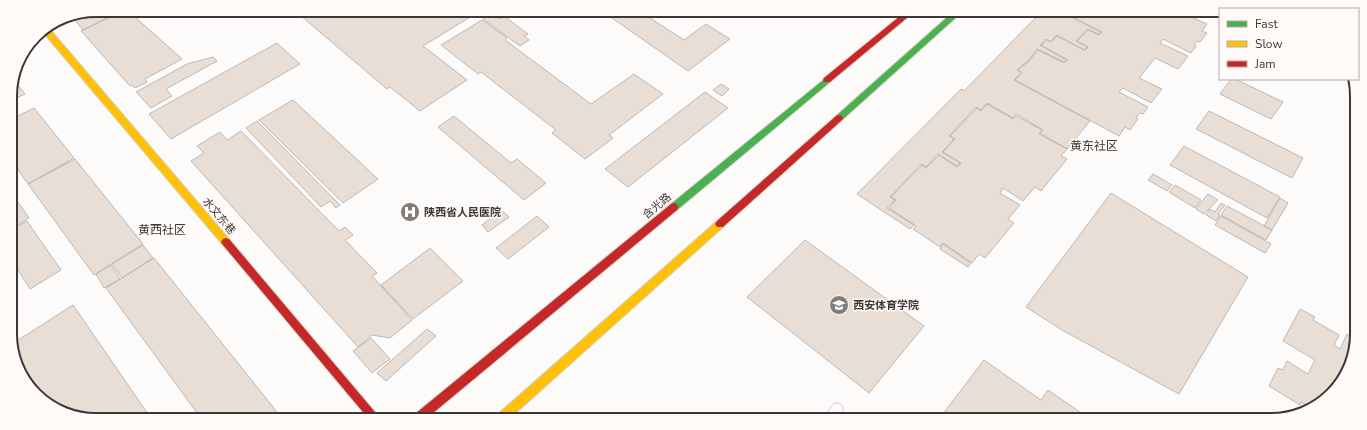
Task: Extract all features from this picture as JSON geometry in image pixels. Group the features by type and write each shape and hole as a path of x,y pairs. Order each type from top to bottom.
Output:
{"main road":[{"name":"含光路","path":"425,413 904,17"},
{"path":"508,413 952,17"},
{"name":"水文东巷","path":"48,33 372,413"}],"lane":[{"path":"834,413 837,409"}],"building":[{"path":"96,17 109,17 83,30 75,20"},
{"path":"110,17 135,17 182,59 145,79 147,82 135,88 132,85 130,86 81,31"},
{"path":"302,17 470,17 423,46 467,80 420,111 390,87 387,89"},
{"path":"486,17 497,17 499,19 505,17 528,34 524,36 529,40 520,46 483,19"},
{"path":"611,17 651,17 650,18 684,40 706,24 730,39 688,71"},
{"path":"1036,17 1074,17 1073,18 1101,32 1098,34 1087,29 1076,41 1087,47 1084,50 1056,35 1051,42 1046,39 1040,45 1066,60 1064,62 1037,49 1029,60 1017,70 1021,72 1014,80 1090,121 1067,149 1040,133 1043,130 1016,114 1013,118 987,103 981,110 976,107 949,136 954,139 942,152 960,163 957,166 938,154 926,167 921,164 890,197 895,200 887,208 914,225 910,229 857,194 961,89 964,91"},
{"path":"1191,17 1207,24 1202,31 1207,33 1200,42 1197,41 1194,45 1196,46 1191,53 1163,39 1160,43 1188,56 1178,69 1155,58 1139,78 1162,89 1151,103 1123,88 1119,92 1148,107 1143,114 1140,113 1136,118 1138,119 1130,130 1125,127 1119,136 1015,80 1022,73 1018,70 1029,61 1038,50 1064,63 1068,60 1041,45 1047,40 1051,42 1057,36 1085,50 1088,47 1077,41 1088,30 1099,35 1102,32 1074,18"},
{"path":"482,20 507,38 505,40 591,104 634,74 663,94 609,135 613,138 585,159 552,133 556,130 481,72 478,74 441,45"},
{"path":"277,43 300,64 171,139 149,114"},
{"path":"213,57 217,61 166,89 172,96 151,108 136,92 187,64"},
{"path":"1230,80 1237,80 1283,102 1271,119 1220,94"},
{"path":"721,84 729,89 722,96 713,90"},
{"path":"18,85 25,94 17,98"},
{"path":"705,92 728,108 628,187 605,169"},
{"path":"293,100 378,179 343,203 259,120"},
{"path":"987,104 1013,119 1016,116 1042,130 1039,134 1067,149 1061,156 1067,159 1041,191 1035,187 1023,201 1003,188 1000,193 1020,205 1008,219 1014,223 985,258 979,254 972,263 943,243 940,247 913,229 916,226 889,208 896,200 891,197 922,165 926,168 939,155 957,167 961,163 943,152 955,139 950,136 977,108 981,111"},
{"path":"34,108 74,158 28,184 17,168 17,116"},
{"path":"1209,111 1303,158 1292,178 1196,129"},
{"path":"454,116 511,163 517,159 546,183 524,200 438,127"},
{"path":"257,121 340,205 336,208 330,201 321,207 246,128"},
{"path":"241,131 339,231 345,227 353,235 345,240 377,273 372,276 412,320 390,338 372,335 358,347 191,161 204,153 197,146 220,132 227,140"},
{"path":"1184,146 1280,197 1267,218 1170,165"},
{"path":"75,159 143,244 94,275 28,184"},
{"path":"1153,174 1172,185 1167,191 1148,180"},
{"path":"1175,185 1201,200 1195,208 1169,192"},
{"path":"1111,193 1248,277 1179,394 1062,330 1026,307"},
{"path":"1208,194 1218,200 1204,214 1196,209"},
{"path":"1280,198 1288,203 1272,230 1264,226"},
{"path":"17,201 29,218 17,225"},
{"path":"1221,203 1225,205 1218,214 1220,215 1216,221 1206,215 1210,209 1215,212"},
{"path":"1227,206 1272,230 1266,240 1221,215"},
{"path":"501,210 509,217 488,232 482,225"},
{"path":"537,216 549,227 508,259 496,248"},
{"path":"1221,216 1271,244 1265,253 1215,225"},
{"path":"27,221 61,270 30,289 17,268 17,227"},
{"path":"805,240 924,326 869,393 747,297"},
{"path":"943,244 971,263 968,267 940,249"},
{"path":"143,245 153,258 122,278 112,264"},
{"path":"430,248 463,281 413,319 381,285"},
{"path":"154,258 278,413 197,413 106,288"},
{"path":"111,265 120,279 104,288 96,274"},
{"path":"73,305 147,413 86,412 66,407 48,397 33,382 25,369 21,359 18,340"},
{"path":"1300,309 1315,317 1313,320 1339,335 1334,345 1340,349 1347,334 1350,336 1346,359 1337,378 1319,397 1306,404 1301,402 1300,405 1269,386 1278,368 1283,370 1287,361 1308,374 1315,360 1283,341"},
{"path":"427,329 436,336 386,381 377,373"},
{"path":"371,338 390,359 372,373 353,351"},
{"path":"984,360 1041,400 1048,390 1081,413 944,413"}],"traffic: fast":[{"path":"839,118 952,17"},
{"path":"674,207 827,80"}],"traffic: slow":[{"path":"48,33 226,242"},
{"path":"508,413 720,224"}],"traffic: jam":[{"path":"827,80 904,17"},
{"path":"720,224 839,118"},
{"path":"425,413 674,207"},
{"path":"226,242 371,413"}],"place":[{"name":"陕西省人民医院","path":"410,212"},
{"name":"西安体育学院","path":"839,305"}],"district":[{"name":"黄东社区","path":"1094,146"},
{"name":"黄西社区","path":"162,230"}]}
